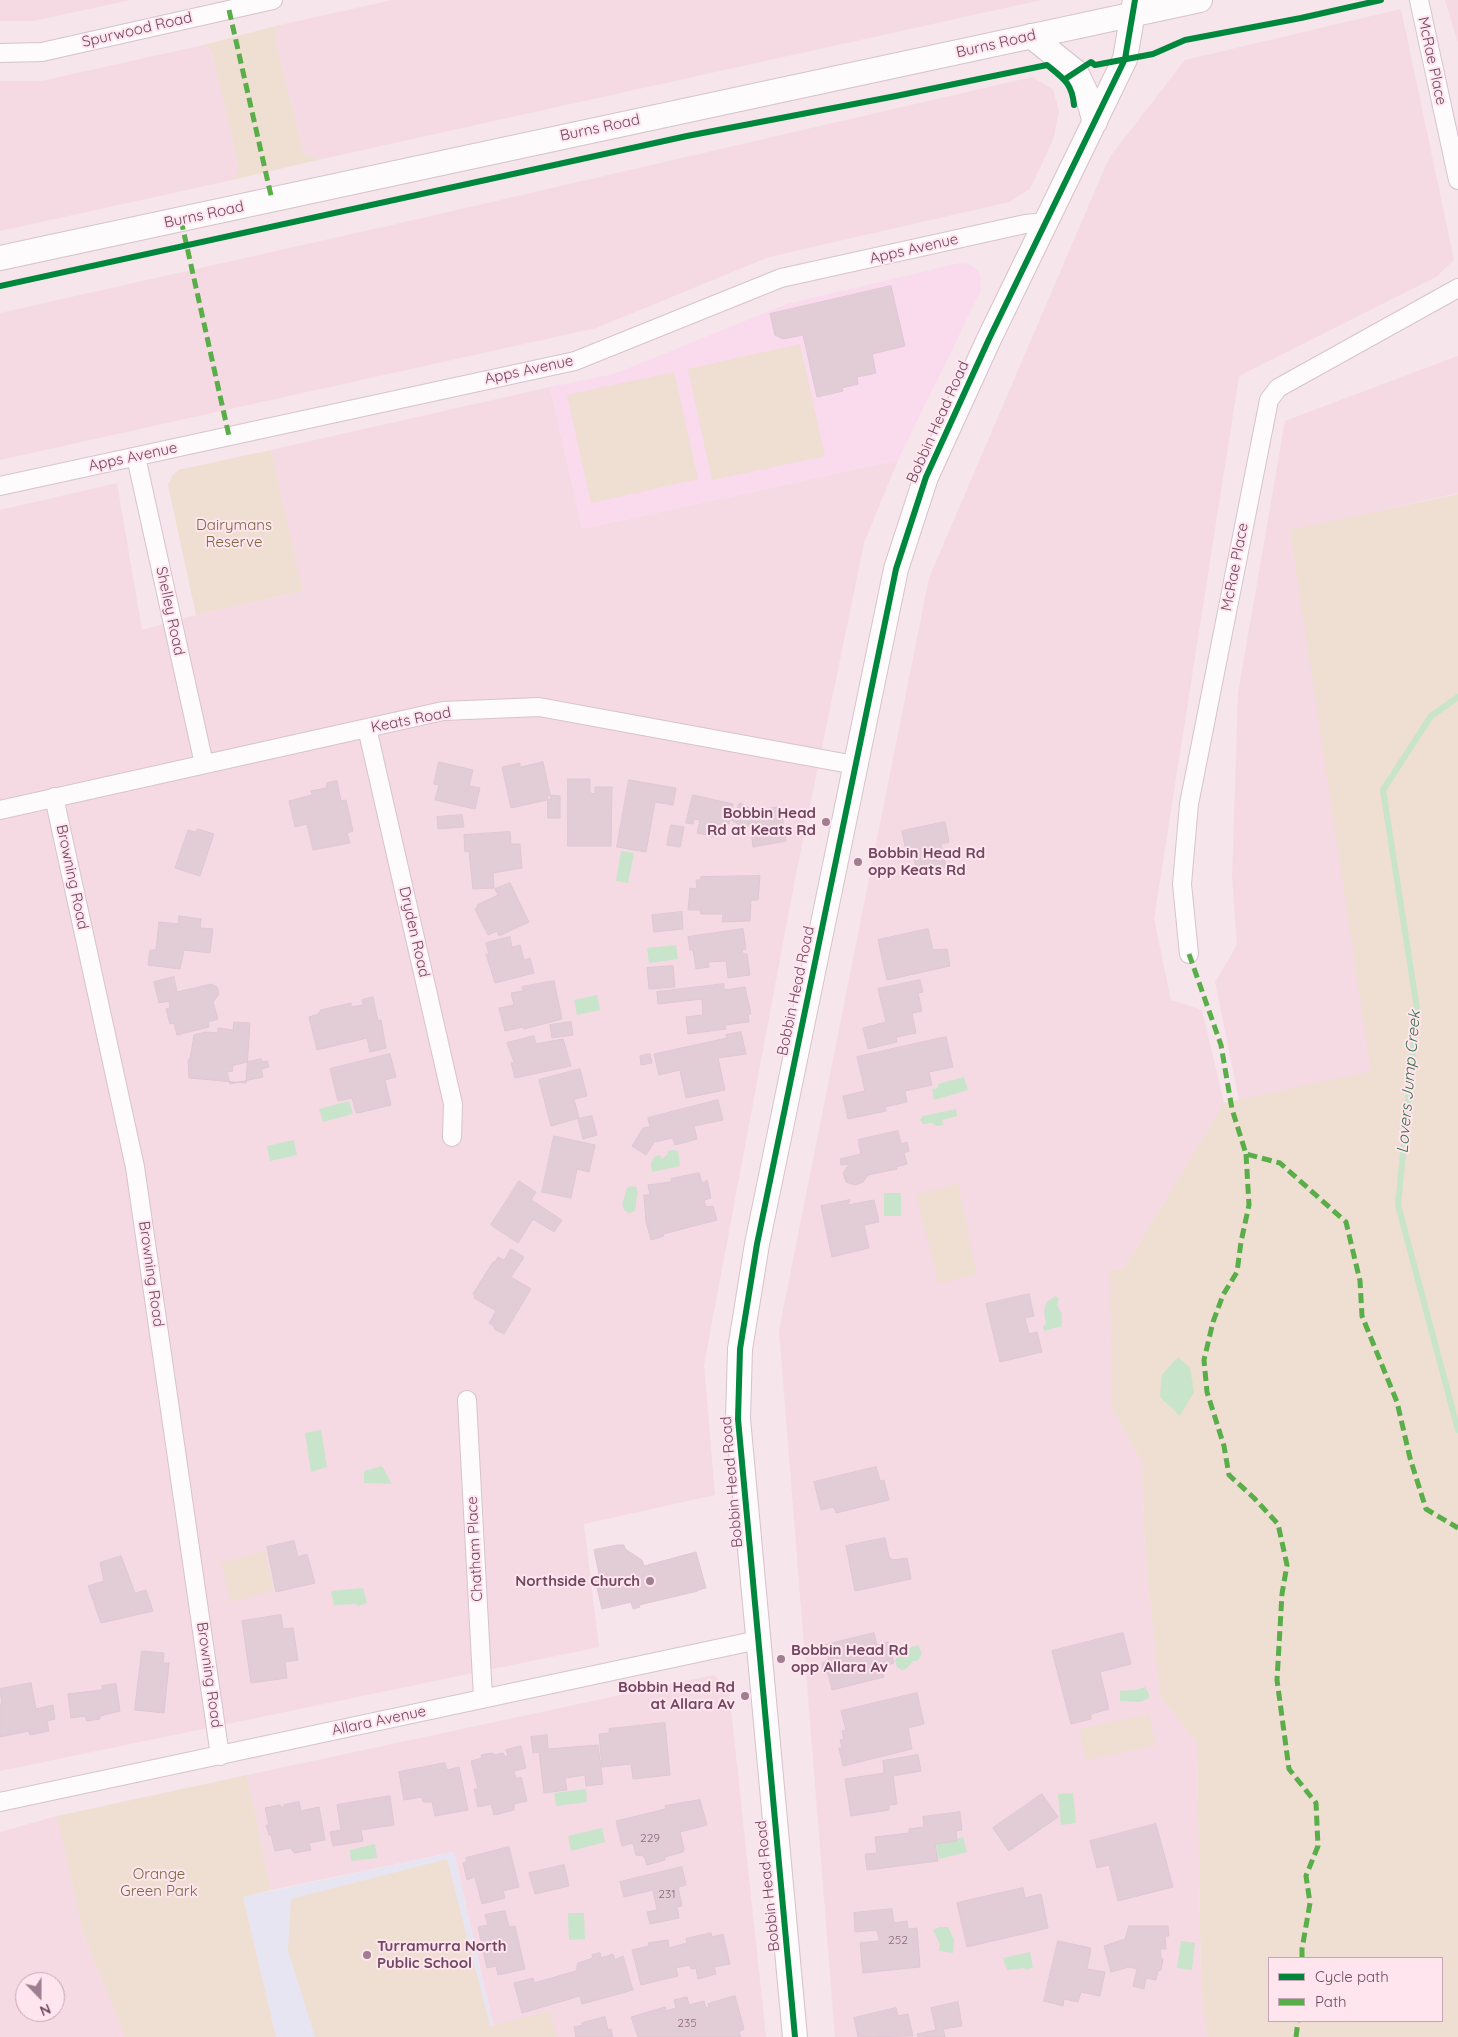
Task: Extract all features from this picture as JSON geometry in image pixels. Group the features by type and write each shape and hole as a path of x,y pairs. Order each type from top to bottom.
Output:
{"main road":[{"name":"Burns Road","path":"0,258 1031,36 1134,7 1200,0"},
{"name":"Bobbin Head Road","path":"795,2037 738,1419 740,1349 757,1244 896,569 910,523 926,477 985,347 1125,59 1134,7"},
{"path":"1031,36 1076,72 1088,95 1095,122"}],"street":[{"name":"Spurwood Road","path":"0,53 42,52 228,5 273,0"},
{"name":"McRae Place","path":"1419,0 1458,180"},
{"name":"Apps Avenue","path":"0,486 575,361 781,278 1025,224 1047,222"},
{"name":"McRae Place","path":"1190,954 1182,884 1189,804 1269,400 1278,388 1458,288"},
{"name":"Shelley Road","path":"136,457 204,764"},
{"name":"Keats Road","path":"0,810 443,711 539,707 855,765"},
{"name":"Dryden Road","path":"367,728 453,1104 452,1137"},
{"name":"Browning Road","path":"54,798 135,1167 220,1756"},
{"name":"Chatham Place","path":"467,1400 482,1698"},
{"name":"Allara Avenue","path":"0,1802 758,1640"}],"shaded area":[{"path":"0,0 131,0 33,21 0,21"},
{"path":"392,0 1041,0 322,159 307,155 303,151 275,38 276,30 280,25"},
{"path":"1445,0 1458,0 1458,43"},
{"path":"1401,9 1454,260 1436,277 1239,376 1154,919 1171,1000 1202,1010 1224,1103 1124,1268 1111,1270 1112,1409 1142,1462 1145,1550 1160,1696 1197,1743 1201,1983 1207,2037 835,2037 779,1330 929,578 1109,158 1185,60"},
{"path":"203,45 212,52 239,169 232,180 0,231 0,81 41,81"},
{"path":"1032,77 1053,89 1059,111 1053,140 1030,189 1009,202 769,257 596,328 0,460 0,313 405,222"},
{"path":"960,263 968,264 980,274 981,290 898,460 582,529 550,387 614,374 787,304"},
{"path":"1458,356 1458,493 1290,531 1376,1071 1239,1100 1215,982 1237,945 1232,877 1238,693 1285,421"},
{"path":"550,387 582,529 898,460 864,543 794,884 704,1365 715,1495 584,1524 599,1647 0,1771 0,510 117,483 142,630 196,615 303,591 271,450"},
{"path":"621,851 634,853 628,883 616,881"},
{"path":"676,945 678,959 649,963 647,948"},
{"path":"597,995 600,1010 577,1015 574,1000"},
{"path":"964,1077 968,1090 934,1100 932,1089 938,1088 938,1084"},
{"path":"349,1101 353,1114 323,1122 319,1109"},
{"path":"956,1109 957,1116 942,1120 943,1125 923,1124 920,1120 923,1116"},
{"path":"294,1140 297,1155 270,1161 267,1146"},
{"path":"667,1151 678,1151 680,1166 652,1172 651,1163 655,1156 660,1155 662,1159 668,1154"},
{"path":"631,1186 636,1187 638,1194 635,1211 629,1213 625,1211 622,1205 627,1188"},
{"path":"884,1193 901,1193 901,1216 884,1216"},
{"path":"1056,1296 1059,1299 1057,1305 1062,1314 1062,1326 1044,1331 1046,1303"},
{"path":"1178,1357 1190,1368 1194,1392 1180,1416 1160,1397 1162,1375"},
{"path":"321,1430 327,1467 311,1472 305,1433"},
{"path":"382,1466 392,1484 364,1483 364,1471"},
{"path":"363,1588 367,1603 358,1606 356,1604 334,1605 331,1591"},
{"path":"918,1645 921,1653 917,1661 913,1661 906,1669 902,1670 897,1667 895,1660 908,1649"},
{"path":"714,1675 729,1690 766,2037 556,2037 551,2013 493,2025 454,1852 271,1890 247,1775"},
{"path":"1145,1687 1149,1698 1140,1702 1120,1701 1120,1691 1136,1690"},
{"path":"586,1789 587,1802 556,1806 554,1793"},
{"path":"1073,1793 1076,1823 1061,1825 1058,1794"},
{"path":"57,1816 83,1933 125,2037 0,2037 0,1832"},
{"path":"602,1828 605,1842 571,1851 568,1836"},
{"path":"963,1837 967,1852 939,1859 936,1844"},
{"path":"375,1844 377,1858 351,1861 350,1850"},
{"name":"Turramurra North Public School","path":"454,1852 493,2025 551,2013 556,2037 276,2037 243,1897"},
{"path":"568,1913 584,1913 585,1939 569,1940"},
{"path":"939,1927 948,1927 954,1940 953,1953 939,1951 940,1944 933,1930"},
{"path":"1181,1941 1195,1943 1192,1970 1177,1968"},
{"path":"1030,1952 1033,1967 1027,1970 1024,1968 1007,1970 1003,1958"}],"green space":[{"path":"280,25 276,30 275,38 303,151 307,155 322,159 232,180 239,169 212,52 203,45"},
{"path":"800,344 825,456 712,480 688,369"},
{"path":"674,372 698,479 591,503 567,395"},
{"name":"Dairymans Reserve","path":"271,450 303,591 196,615 168,485 172,476 178,470"},
{"path":"1458,494 1458,2037 1207,2037 1201,1983 1197,1743 1160,1696 1145,1550 1142,1462 1112,1409 1110,1270 1124,1268 1224,1103 1371,1071 1290,530"},
{"path":"958,1183 977,1275 939,1283 916,1195"},
{"path":"265,1551 275,1591 231,1602 221,1563"},
{"path":"1149,1714 1155,1745 1086,1760 1079,1729"},
{"name":"Orange Green Park","path":"247,1775 271,1890 243,1897 276,2037 125,2037 83,1933 57,1816"},
{"name":"Turramurra North Public School","path":"447,1859 490,2026 551,2011 557,2037 315,2037 288,1950 291,1899"}],"building":[{"path":"891,286 905,346 872,354 876,373 857,377 858,384 842,388 843,391 817,397 803,335 783,339 775,335 770,314"},
{"path":"439,762 473,770 469,786 480,788 475,809 435,800 439,785 434,784"},
{"path":"543,762 551,799 511,808 502,767 520,763 520,767"},
{"path":"568,779 590,779 590,793 595,794 595,787 612,787 611,846 568,846"},
{"path":"629,780 676,788 673,805 655,802 646,852 617,847"},
{"path":"337,781 341,801 346,800 353,831 347,833 350,843 313,850 307,824 295,827 289,801 312,795 311,791 326,788 327,783"},
{"path":"548,795 560,796 560,818 548,818"},
{"path":"693,795 733,804 729,824 718,824 715,837 697,833 700,820 694,819 693,824 686,823"},
{"path":"740,803 754,811 777,807 778,817 782,816 786,841 753,847 750,822 746,829 731,820"},
{"path":"462,815 464,827 438,829 437,817"},
{"path":"945,822 949,842 941,844 946,867 917,873 912,850 906,851 902,831"},
{"path":"671,825 684,827 680,847 667,845"},
{"path":"198,829 214,834 200,876 175,868 188,830 195,832"},
{"path":"510,832 511,844 520,844 522,868 493,873 494,888 473,889 469,851 465,852 464,835"},
{"path":"760,876 758,900 751,900 750,921 722,922 723,914 701,914 700,910 688,910 690,888 697,889 696,880 700,880 701,877"},
{"path":"510,883 529,922 499,936 497,931 488,935 475,909 478,907 477,905 498,895 495,889"},
{"path":"682,912 683,929 654,932 652,915"},
{"path":"179,916 201,919 200,928 213,929 210,953 184,950 180,969 148,965 150,950 156,950 159,922 178,924"},
{"path":"743,929 746,949 742,950 743,954 747,954 750,975 728,978 726,961 708,962 709,967 696,969 693,950 690,950 688,937"},
{"path":"928,929 933,950 947,949 950,966 887,980 878,940"},
{"path":"510,937 512,947 520,945 524,960 530,958 534,973 495,983 486,954 489,954 486,943"},
{"path":"673,966 675,987 649,989 647,968"},
{"path":"174,977 177,992 211,984 217,987 219,994 213,1002 218,1019 208,1022 209,1027 177,1035 174,1023 170,1024 166,1009 170,1008 169,1001 159,1003 154,982"},
{"path":"920,980 923,992 918,993 922,1011 912,1013 916,1033 896,1037 897,1042 868,1049 863,1028 886,1022 878,989"},
{"path":"554,981 562,1019 524,1029 523,1027 505,1031 499,1008 514,1005 511,993 523,991 522,987"},
{"path":"724,984 724,990 745,987 751,1014 748,1014 749,1022 725,1025 726,1029 688,1034 686,1017 703,1015 702,999 658,1004 657,992"},
{"path":"373,997 378,1021 381,1020 386,1048 370,1052 367,1038 317,1050 309,1017 318,1014 321,1010 351,1003 351,1007 363,1005 362,1000"},
{"path":"234,1022 250,1023 246,1083 189,1078 188,1060 190,1059 194,1035 205,1032 218,1033 218,1028 233,1030"},
{"path":"571,1022 573,1035 552,1038 550,1025"},
{"path":"741,1032 746,1054 718,1058 725,1090 686,1098 680,1070 659,1075 654,1054 727,1038 726,1035"},
{"path":"534,1036 536,1044 563,1039 571,1066 515,1078 511,1063 514,1062 507,1043"},
{"path":"946,1037 953,1067 929,1072 932,1085 905,1091 907,1102 885,1107 886,1111 848,1119 843,1096 865,1091 857,1057"},
{"path":"390,1054 396,1077 385,1080 391,1105 356,1113 352,1098 338,1101 330,1069"},
{"path":"650,1054 652,1063 641,1065 640,1056"},
{"path":"261,1059 262,1062 267,1061 269,1067 261,1069 263,1077 230,1084 227,1072 233,1071 232,1066"},
{"path":"580,1069 587,1096 574,1099 579,1118 551,1126 539,1080"},
{"path":"718,1100 723,1120 694,1126 697,1139 675,1145 673,1138 654,1142 646,1155 632,1146 643,1128 650,1127 648,1118"},
{"path":"592,1116 597,1135 583,1139 578,1119"},
{"path":"898,1131 901,1144 907,1142 909,1151 904,1153 907,1164 896,1167 897,1169 868,1175 863,1182 855,1185 846,1182 843,1173 849,1164 841,1165 840,1159 861,1154 858,1140"},
{"path":"554,1136 595,1145 589,1172 577,1169 571,1198 542,1192"},
{"path":"699,1173 702,1183 707,1180 711,1198 704,1200 706,1207 713,1206 717,1220 663,1234 664,1236 651,1240 646,1222 644,1195 650,1195 648,1185 671,1182 671,1179"},
{"path":"519,1181 536,1192 531,1200 562,1220 554,1232 533,1219 518,1243 491,1225"},
{"path":"850,1200 848,1205 874,1200 879,1222 864,1225 869,1248 832,1257 821,1206"},
{"path":"511,1249 524,1257 511,1277 531,1289 504,1334 494,1329 495,1327 489,1323 496,1311 474,1298 473,1294 493,1262 498,1257 504,1260"},
{"path":"1029,1294 1034,1316 1025,1318 1029,1334 1037,1332 1042,1352 1000,1362 986,1304"},
{"path":"876,1467 880,1481 884,1480 889,1500 836,1513 834,1507 821,1510 814,1482"},
{"path":"885,1538 889,1557 893,1560 907,1558 911,1579 855,1591 846,1546"},
{"path":"294,1541 298,1557 307,1554 315,1583 276,1592 267,1547"},
{"name":"Northside Church","path":"624,1545 625,1549 642,1560 644,1566 696,1552 706,1588 639,1605 640,1607 633,1609 631,1602 602,1609 594,1575 599,1574 594,1550"},
{"path":"121,1556 135,1593 146,1590 153,1611 101,1623 88,1586 104,1581 100,1563"},
{"path":"281,1615 283,1629 293,1628 298,1660 285,1662 287,1678 251,1683 242,1621"},
{"path":"874,1633 877,1645 888,1642 894,1663 882,1667 884,1677 832,1690 828,1673 824,1674 822,1663 829,1661 825,1645"},
{"path":"1123,1633 1131,1664 1100,1672 1109,1709 1091,1714 1091,1719 1071,1724 1052,1651"},
{"path":"142,1651 164,1653 163,1663 169,1663 164,1713 135,1710"},
{"path":"31,1683 36,1709 53,1705 55,1719 47,1721 49,1731 30,1735 29,1731 0,1737 0,1704 2,1704 0,1689"},
{"path":"116,1684 120,1711 100,1716 100,1719 87,1721 85,1716 71,1718 68,1694 102,1690 102,1686"},
{"path":"917,1693 924,1724 908,1728 912,1749 843,1766 839,1748 842,1748 840,1740 844,1739 842,1731 846,1730 841,1711"},
{"path":"665,1723 670,1775 633,1779 631,1764 602,1767 599,1734 609,1733 609,1729"},
{"path":"547,1735 548,1749 598,1745 603,1784 586,1786 585,1775 565,1778 567,1790 544,1793 539,1752 533,1753 531,1737"},
{"path":"521,1746 526,1768 514,1771 516,1779 521,1777 527,1801 514,1804 514,1810 494,1815 491,1804 478,1807 474,1789 478,1789 471,1761 482,1758 481,1755 493,1753 494,1755 503,1753 505,1757 508,1756 506,1750"},
{"path":"918,1755 921,1771 893,1776 897,1804 889,1805 889,1810 851,1816 845,1779 884,1773 883,1761"},
{"path":"445,1763 447,1770 459,1767 468,1810 435,1816 432,1802 423,1802 422,1797 404,1800 399,1772"},
{"path":"1042,1794 1058,1817 1009,1851 993,1828"},
{"path":"390,1796 394,1825 361,1830 363,1841 333,1846 330,1832 341,1830 337,1805"},
{"path":"700,1800 707,1825 680,1832 683,1852 647,1865 644,1856 636,1855 633,1843 622,1846 616,1821 666,1809 665,1806"},
{"path":"299,1802 301,1811 319,1807 325,1840 309,1843 311,1850 294,1853 291,1848 275,1851 266,1825 269,1825 265,1808 280,1805 285,1807 284,1805"},
{"path":"960,1812 962,1830 956,1831 957,1841 935,1844 938,1861 867,1870 865,1854 877,1853 875,1837 909,1833 909,1829 924,1827 923,1817"},
{"path":"1156,1824 1173,1887 1118,1901 1109,1865 1097,1868 1090,1841"},
{"path":"509,1847 519,1887 503,1891 505,1898 482,1904 475,1877 467,1880 463,1863 467,1861 466,1858"},
{"path":"564,1865 569,1886 535,1894 529,1873"},
{"path":"682,1867 686,1885 678,1887 682,1906 677,1907 679,1918 650,1924 647,1912 657,1910 653,1890 624,1897 620,1882"},
{"path":"1023,1888 1025,1898 1041,1894 1048,1928 967,1947 957,1903"},
{"path":"892,1909 894,1923 907,1921 908,1929 917,1928 920,1967 863,1973 860,1943 879,1941 879,1939 877,1930 855,1932 854,1913"},
{"path":"505,1911 509,1927 515,1926 525,1969 498,1975 496,1966 487,1968 478,1927 488,1925 485,1915"},
{"path":"1129,1926 1168,1926 1169,1936 1165,1936 1166,1949 1160,1949 1163,1959 1161,1970 1158,1971 1156,1980 1146,1978 1144,1989 1133,1986 1137,1969 1129,1967 1111,1972 1104,1946 1125,1939"},
{"path":"711,1933 712,1937 723,1934 730,1964 714,1967 716,1974 698,1979 696,1968 691,1969 690,1965 676,1968 678,1976 641,1985 632,1950 649,1946 648,1943 668,1940 669,1948 687,1943 686,1939"},
{"path":"1058,1941 1091,1948 1087,1969 1105,1972 1100,1996 1081,1992 1078,2002 1064,1999 1063,2006 1044,2001"},
{"path":"600,1953 601,1958 613,1954 615,1960 623,1956 633,1990 582,2004 580,1996 522,2013 514,1983 533,1978 534,1983 576,1971 578,1963 593,1958 592,1955"},
{"path":"735,1996 744,2029 739,2032 741,2037 638,2037 631,2017 665,2007 666,2011 676,2008 674,2000 687,1997 689,2005 704,2001 706,2008 709,2007 708,2004"},
{"path":"958,2002 962,2026 943,2029 945,2037 918,2037 917,2034 936,2030 931,2008"},
{"path":"896,2008 898,2016 908,2014 913,2036 858,2037 854,2018"},
{"path":"605,2017 608,2030 611,2029 613,2037 576,2037 574,2027"}],"waterway":[{"name":"Lovers Jump Creek","path":"1458,697 1431,716 1383,790 1417,1009 1398,1205 1458,1430"}],"marked path":[{"path":"229,10 272,200"},
{"path":"181,220 229,436"},
{"path":"1189,954 1221,1045 1232,1109 1246,1154 1280,1163 1346,1222 1360,1281 1362,1316 1397,1402 1410,1458 1426,1509 1458,1528"},
{"path":"1246,1154 1249,1205 1237,1272 1223,1295 1213,1322 1204,1360 1207,1392 1224,1446 1229,1475 1278,1524 1287,1565 1282,1594 1277,1680 1289,1769 1316,1803 1318,1846 1306,1876 1310,1903 1302,1957"},
{"path":"1296,2037 1298,2022"}],"cycle path":[{"path":"795,2037 738,1419 740,1349 757,1244 896,569 926,477 989,339 1125,59 1135,0"},
{"path":"1065,79 1091,62 1095,65 1153,54 1185,40 1301,18 1381,0"},
{"path":"0,286 687,136 1047,65 1069,86 1074,105"}],"place":[{"name":"Bobbin Head Rd at Keats Rd","path":"826,822"},
{"name":"Bobbin Head Rd opp Keats Rd","path":"858,862"},
{"name":"Northside Church","path":"650,1581"},
{"name":"Bobbin Head Rd opp Allara Av","path":"781,1659"},
{"name":"Bobbin Head Rd at Allara Av","path":"745,1696"},
{"name":"Turramurra North Public School","path":"367,1955"}]}
